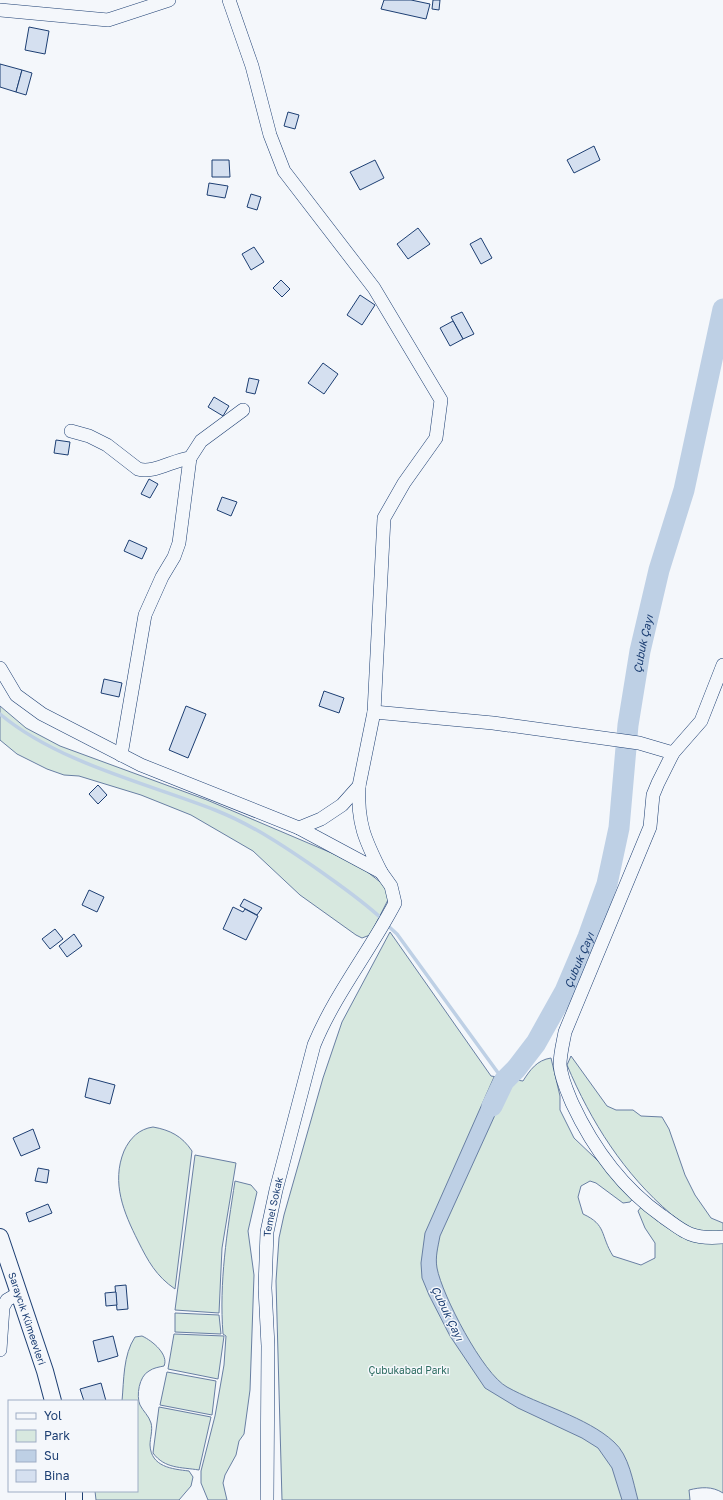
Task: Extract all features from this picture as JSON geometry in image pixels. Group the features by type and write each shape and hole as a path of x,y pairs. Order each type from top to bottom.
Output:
{"main road":[{"name":"Saraycık Kümeevleri","path":"0,1237 53,1400"}],"street":[{"path":"0,10 108,20 169,0"},
{"path":"229,0 252,66 270,136 284,171 374,288 441,400 436,438 404,482 384,518 374,712 360,786 358,806 361,827 381,872"},
{"path":"121,755 145,615 162,578 174,557 179,543 190,458 200,442 243,410"},
{"path":"71,431 89,436 107,445 142,471 149,471 176,460 190,458"},
{"path":"723,665 701,721 673,753 653,795 650,827 565,1032 560,1065 566,1089 582,1123 611,1169 650,1207 673,1224 690,1234 702,1237 723,1237"},
{"path":"0,668 16,695 42,714 141,765 299,828 381,872"},
{"path":"374,712 492,723 612,739 639,743 673,753"},
{"path":"299,828 321,819 342,805 360,786"},
{"name":"Temel Sokak","path":"267,1500 268,1346 265,1275 267,1232 270,1214 308,1061 314,1045 328,1015 378,936 395,903 391,886 381,872"},
{"path":"0,1350 3,1307 7,1300 19,1293"}],"green space":[{"path":"0,706 26,728 60,746 207,800 334,854 365,870 384,885 389,898 370,935 362,938 356,935 300,895 253,851 191,815 141,795 79,776 64,775 47,769 17,754 0,740"},
{"name":"Çubukabad Parkı","path":"390,932 491,1076 523,1081 531,1069 538,1063 551,1058 560,1096 560,1110 574,1138 635,1196 630,1202 623,1203 596,1183 590,1181 581,1186 578,1197 583,1214 591,1218 600,1227 613,1256 641,1265 655,1258 655,1243 645,1228 638,1211 642,1206 660,1223 681,1237 723,1239 723,1493 711,1488 693,1489 689,1490 690,1500 282,1500 276,1281 279,1238 284,1215 323,1078 342,1022"},
{"path":"571,1056 607,1106 616,1110 633,1110 641,1116 662,1117 669,1129 685,1175 695,1195 711,1218 723,1223 723,1233 705,1234 691,1229 671,1214 638,1182 610,1146 587,1107 567,1065"},
{"path":"153,1127 175,1134 184,1141 192,1151 175,1289 168,1284 153,1268 145,1255 128,1220 119,1186 120,1163 126,1146 139,1132"},
{"path":"195,1155 236,1163 222,1248 219,1313 175,1310"},
{"path":"235,1181 251,1185 257,1192 248,1231 254,1275 250,1390 244,1434 239,1441 236,1455 225,1475 223,1483 227,1500 208,1500 201,1483 201,1471 215,1416 224,1365 226,1336 223,1334 222,1315 223,1276"},
{"path":"175,1313 219,1315 221,1334 175,1332"},
{"path":"174,1334 224,1336 218,1379 168,1369"},
{"path":"142,1336 151,1341 164,1357 164,1366 152,1369 143,1377 139,1386 138,1397 140,1405 149,1418 152,1426 150,1445 154,1458 169,1468 189,1471 193,1477 191,1486 179,1500 96,1500 95,1492 138,1492 138,1400 122,1400 126,1360 135,1337"},
{"path":"167,1372 216,1381 212,1415 160,1405"},
{"path":"159,1407 211,1417 199,1470 168,1465 153,1453"}],"water":[{"path":"494,1077 510,1082 440,1236 436,1260 440,1280 465,1333 487,1367 497,1379 507,1387 520,1394 590,1425 614,1442 619,1447 627,1461 638,1500 622,1500 612,1468 598,1448 582,1438 518,1408 485,1388 450,1336 422,1278 421,1263 425,1233"}],"building":[{"path":"384,0 411,0 430,4 426,19 381,9"},
{"path":"433,0 440,0 439,10 432,9"},
{"path":"29,27 49,31 45,54 25,50"},
{"path":"0,64 22,70 16,92 0,87"},
{"path":"22,70 32,73 26,95 16,92"},
{"path":"288,112 299,115 295,129 284,126"},
{"path":"594,146 600,160 574,173 567,160"},
{"path":"212,160 229,160 230,177 212,177"},
{"path":"375,160 384,178 360,190 350,172"},
{"path":"209,183 228,186 225,198 207,195"},
{"path":"251,194 261,197 257,210 247,207"},
{"path":"418,228 430,244 408,259 397,244"},
{"path":"481,238 492,258 481,264 470,244"},
{"path":"254,247 264,262 251,270 242,254"},
{"path":"281,280 290,289 282,297 273,288"},
{"path":"360,295 375,305 362,325 347,315"},
{"path":"462,312 474,334 463,339 451,317"},
{"path":"453,321 463,339 450,346 440,328"},
{"path":"323,363 338,374 324,394 308,383"},
{"path":"249,378 259,380 255,394 246,392"},
{"path":"214,397 229,406 223,416 208,407"},
{"path":"56,440 70,442 68,455 54,453"},
{"path":"149,479 158,484 150,498 141,494"},
{"path":"222,497 237,502 231,516 217,510"},
{"path":"129,540 147,548 142,559 124,551"},
{"path":"104,679 122,683 119,697 101,693"},
{"path":"324,691 344,698 339,713 319,706"},
{"path":"186,706 206,714 188,758 169,750"},
{"path":"98,785 107,795 98,804 89,794"},
{"path":"89,890 104,897 97,912 82,905"},
{"path":"244,899 262,908 257,915 240,906"},
{"path":"233,907 243,912 245,909 258,916 246,940 223,929"},
{"path":"55,929 63,939 50,949 42,939"},
{"path":"74,934 82,946 67,957 59,946"},
{"path":"89,1078 115,1085 110,1104 85,1097"},
{"path":"33,1129 40,1148 21,1156 13,1138"},
{"path":"38,1168 49,1170 47,1183 35,1181"},
{"path":"48,1204 52,1213 29,1222 26,1213"},
{"path":"126,1285 128,1309 117,1310 115,1286"},
{"path":"116,1292 117,1305 106,1306 105,1293"},
{"path":"113,1336 118,1356 98,1362 93,1341"},
{"path":"101,1383 106,1400 84,1400 80,1389"}],"waterway":[{"name":"Çubuk Çayı","path":"492,1106 504,1081 516,1069 536,1043 565,991 588,937 607,884 619,828 628,725 640,651 659,570 684,490 723,309"},
{"path":"0,714 23,731 75,758 103,770 215,810 243,823 320,871 360,900 382,919"},
{"path":"386,924 397,934 504,1081"}]}
